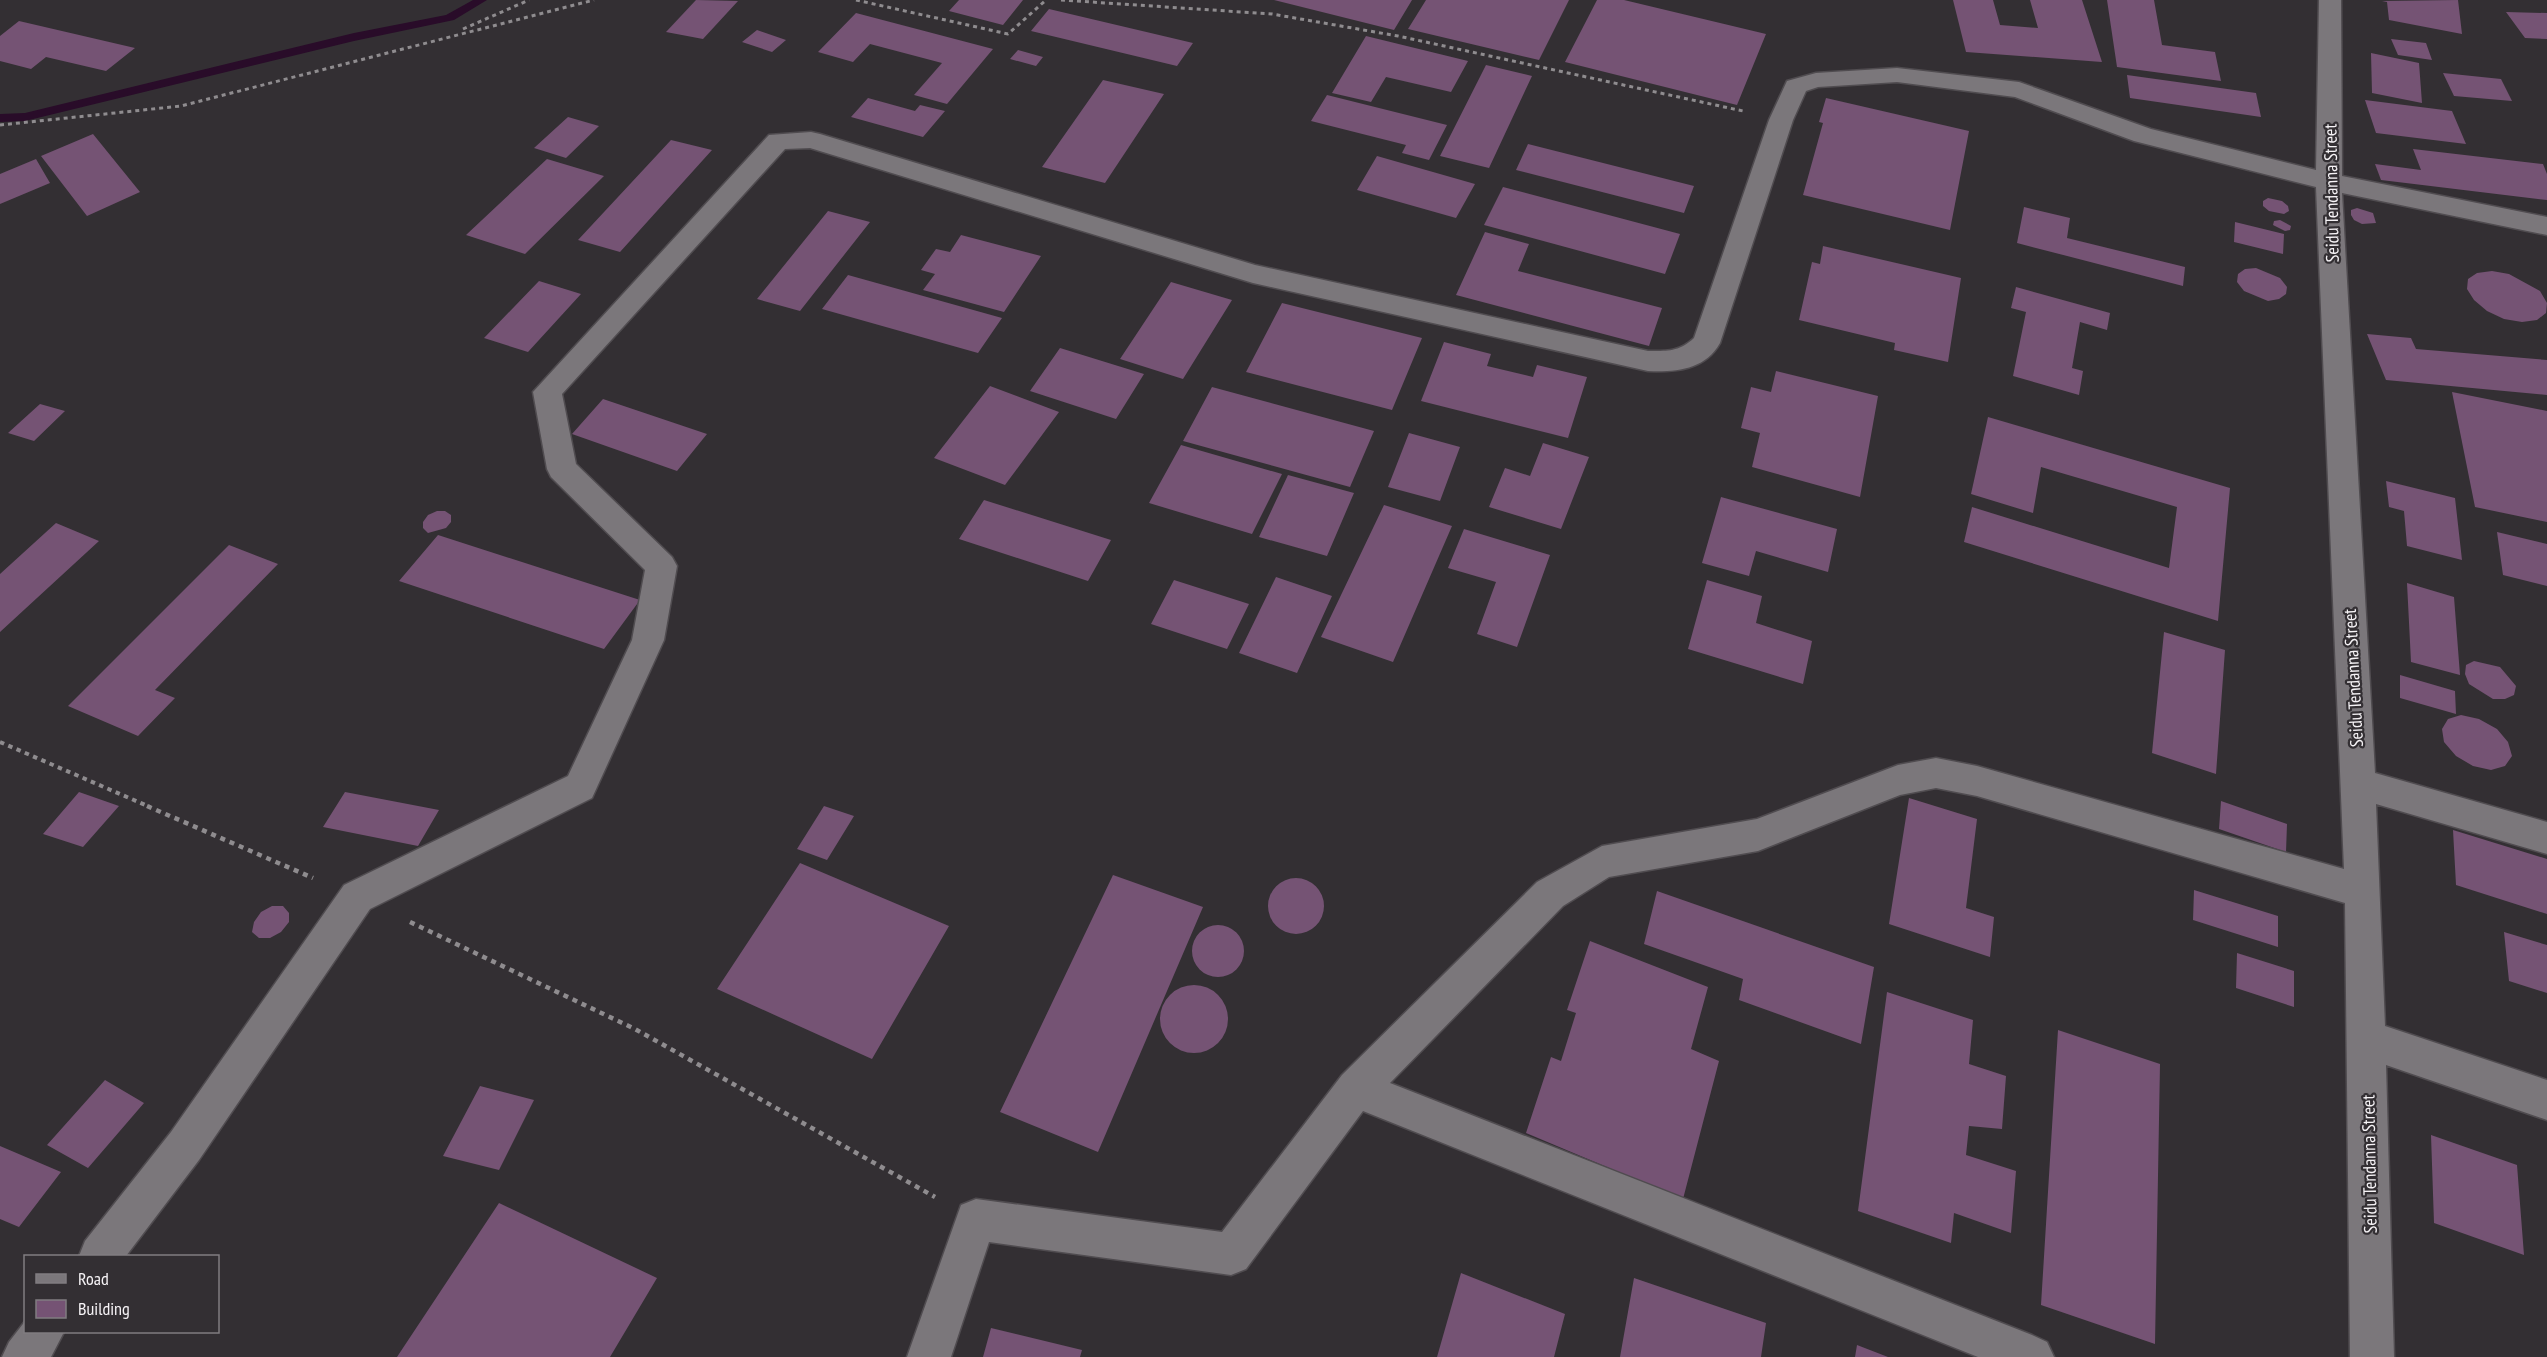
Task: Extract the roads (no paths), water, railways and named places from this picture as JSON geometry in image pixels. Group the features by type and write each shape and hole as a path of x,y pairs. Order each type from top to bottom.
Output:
{"street":[{"name":"Seidu Tendanna Street","path":"2330,0 2328,182 2359,784 2367,1039 2372,1357"},
{"path":"102,1255 185,1146 357,897 580,787 648,640 661,566 562,469 547,393 778,141 811,140 1253,274 1616,356 1648,361 1677,362 1694,356 1706,343 1781,120 1796,86 1815,80 1897,75 2019,90 2144,135 2328,182 2547,226"},
{"path":"929,1357 976,1220 1231,1254 1356,1089 1550,894 1602,862 1758,835 1898,780 1936,773 1977,781 2363,891"},
{"path":"2359,784 2547,838"},
{"path":"2367,1039 2547,1100"},
{"path":"1356,1089 2032,1357"},
{"path":"24,1357 42,1333"}],"waterway":[{"path":"0,118 25,117 354,37 450,18 481,0"}]}
